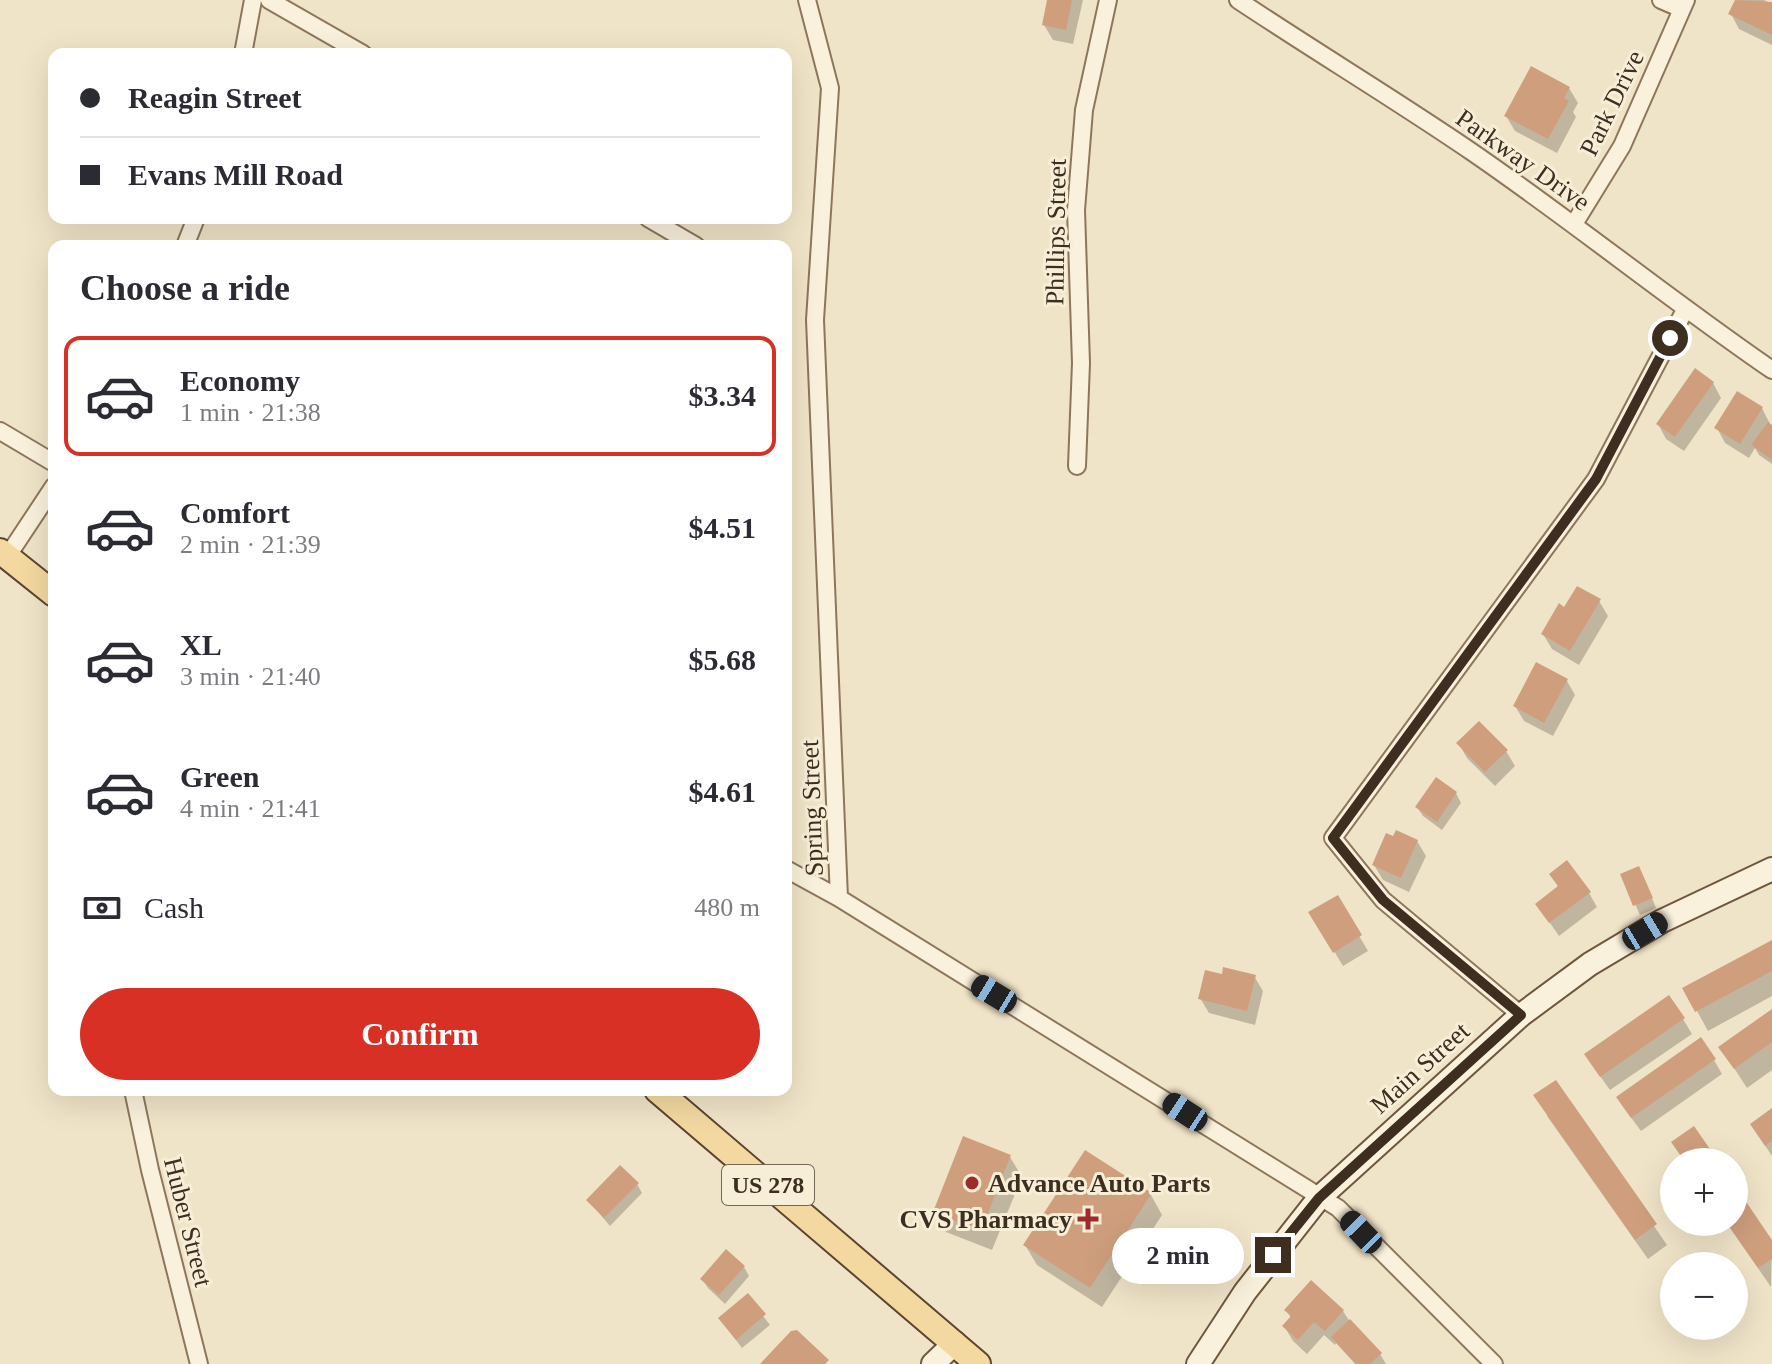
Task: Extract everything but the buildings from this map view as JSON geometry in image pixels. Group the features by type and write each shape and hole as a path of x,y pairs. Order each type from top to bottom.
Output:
{"main road":[{"path":"4,554 48,589"},
{"name":"Main Street","path":"1198,1364 1252,1283 1319,1198 1521,1015 1590,964 1653,926 1772,869"},
{"name":"US 278","path":"664,1096 978,1364"},
{"path":"933,1364 955,1343"}],"street":[{"path":"244,48 253,0"},
{"path":"269,0 353,48"},
{"name":"Spring Street","path":"807,0 830,88 815,320 839,898"},
{"name":"Phillips Street","path":"1077,466 1081,363 1076,210 1084,110 1108,0"},
{"name":"Parkway Drive","path":"1238,0 1471,151 1574,224 1685,310 1772,370"},
{"path":"1661,0 1684,5"},
{"name":"Park Drive","path":"1574,224 1622,146 1684,5"},
{"path":"658,224 686,240"},
{"path":"1521,1015 1383,900 1333,838 1596,479 1685,310"},
{"path":"0,431 48,459"},
{"path":"4,554 48,494"},
{"path":"792,872 839,898 1338,1208 1494,1364"},
{"name":"Huber Street","path":"134,1096 199,1364"}],"place":[{"name":"Advance Auto Parts","path":"972,1183"},
{"name":"CVS Pharmacy","path":"1088,1219"}],"route":[{"path":"1273,1255 1319,1198 1521,1015 1383,900 1333,838 1596,479 1670,338"}]}
